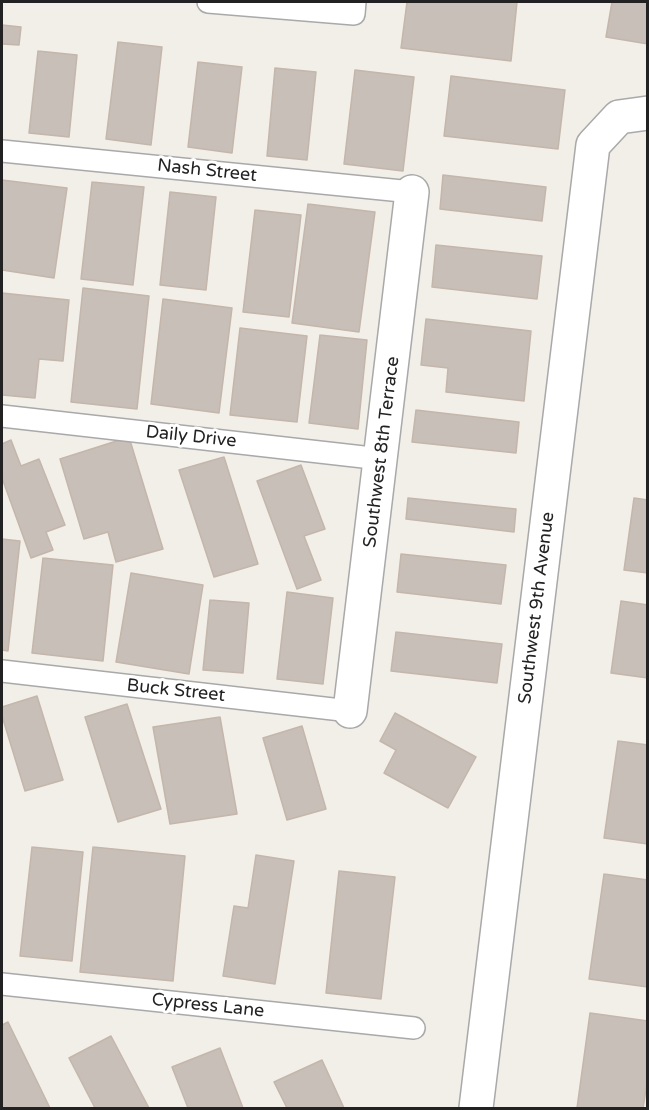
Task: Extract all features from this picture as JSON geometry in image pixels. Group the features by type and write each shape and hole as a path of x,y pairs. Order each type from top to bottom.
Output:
{"street":[{"name":"Southwest 9th Avenue","path":"476,1108 593,145 633,115"},
{"name":"Southwest 8th Terrace","path":"350,711 412,192"}],"lane":[{"path":"208,2 354,14 355,2"},
{"name":"Nash Street","path":"2,151 412,192"},
{"name":"Daily Drive","path":"2,416 381,459"},
{"name":"Buck Street","path":"2,671 350,711"},
{"name":"Cypress Lane","path":"2,984 414,1028"}],"building":[{"path":"407,2 517,2 511,61 401,48"},
{"path":"612,2 648,2 648,44 606,37"},
{"path":"2,25 21,27 19,45 2,44"},
{"path":"118,42 162,47 151,145 106,139"},
{"path":"38,51 77,55 69,137 29,133"},
{"path":"198,62 242,67 232,153 188,147"},
{"path":"275,68 316,72 307,160 267,156"},
{"path":"355,70 414,77 403,171 344,164"},
{"path":"451,76 565,90 558,149 444,136"},
{"path":"443,175 546,187 542,221 440,209"},
{"path":"2,180 67,188 54,278 2,270"},
{"path":"92,182 144,187 133,285 81,279"},
{"path":"170,192 216,197 206,290 160,285"},
{"path":"308,204 375,212 359,332 292,323"},
{"path":"255,210 301,215 289,317 243,312"},
{"path":"436,245 542,256 537,299 432,287"},
{"path":"83,288 149,296 137,409 71,402"},
{"path":"2,293 69,300 63,361 39,359 35,398 2,395"},
{"path":"163,299 232,308 219,413 151,404"},
{"path":"426,319 531,331 524,401 446,392 448,368 421,365"},
{"path":"240,328 307,336 297,422 230,415"},
{"path":"320,335 367,340 358,429 309,423"},
{"path":"416,410 519,422 516,453 412,442"},
{"path":"129,437 163,549 116,562 108,532 84,539 60,459"},
{"path":"11,440 21,466 39,459 65,525 46,532 53,550 31,558 2,478 2,444"},
{"path":"224,457 258,564 214,577 179,470"},
{"path":"301,465 325,529 304,536 321,580 297,589 257,481"},
{"path":"408,498 516,509 514,532 406,519"},
{"path":"634,498 648,500 648,573 624,570"},
{"path":"2,539 20,541 8,651 2,650"},
{"path":"401,554 506,565 501,604 397,592"},
{"path":"43,558 113,565 103,661 32,653"},
{"path":"131,573 203,585 189,674 116,662"},
{"path":"287,592 333,598 323,684 277,679"},
{"path":"210,600 249,603 243,673 203,670"},
{"path":"621,601 648,605 648,678 611,673"},
{"path":"396,632 502,644 497,683 391,671"},
{"path":"37,696 63,780 25,791 2,716 2,707"},
{"path":"127,704 161,809 118,822 85,717"},
{"path":"395,713 476,757 448,808 384,773 396,750 380,741"},
{"path":"220,717 237,814 170,824 153,727"},
{"path":"302,726 326,809 287,820 263,738"},
{"path":"618,741 648,745 648,844 604,838"},
{"path":"32,847 83,852 72,961 20,956"},
{"path":"93,847 185,856 173,981 80,972"},
{"path":"256,855 294,861 275,984 223,976 234,906 248,908"},
{"path":"339,871 395,877 381,999 326,993"},
{"path":"604,874 648,880 648,987 589,979"},
{"path":"590,1013 648,1021 648,1078 643,1108 577,1108"},
{"path":"8,1022 50,1108 2,1108 2,1025"},
{"path":"111,1036 149,1108 95,1108 69,1058"},
{"path":"220,1048 243,1108 188,1108 172,1067"},
{"path":"322,1060 344,1108 287,1108 274,1082"}]}
